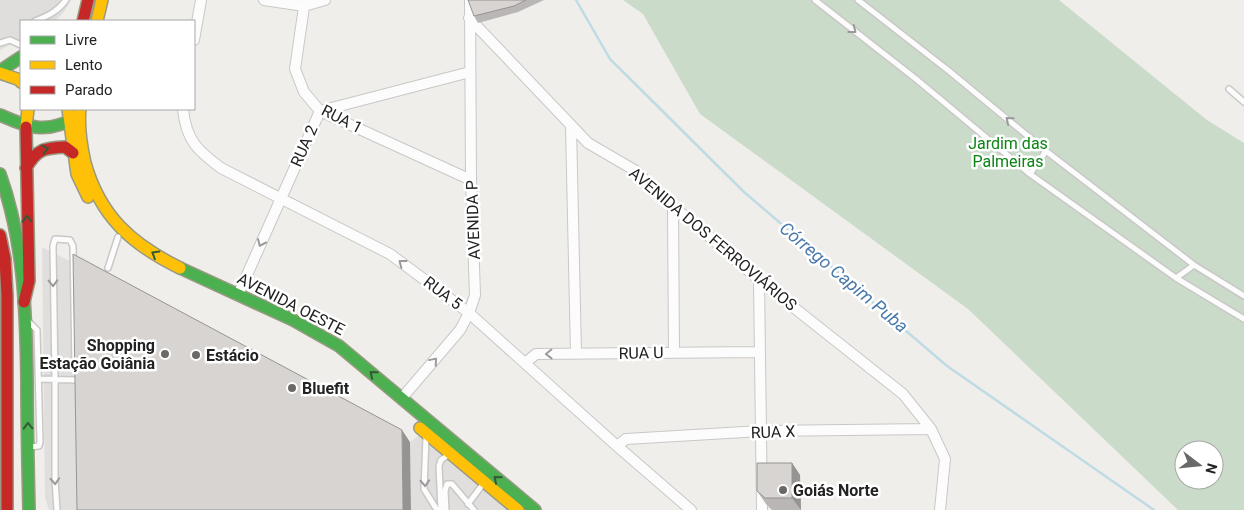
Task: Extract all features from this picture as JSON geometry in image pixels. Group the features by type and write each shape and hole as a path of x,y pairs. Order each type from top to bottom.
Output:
{"main road":[{"path":"97,20 102,0"},
{"path":"74,20 86,10"},
{"path":"0,72 20,58"},
{"path":"0,72 20,80"},
{"path":"24,302 29,281 26,127 30,110"},
{"path":"0,116 26,127 50,129 76,116"},
{"name":"AVENIDA OESTE","path":"76,116 73,153 77,174 91,202 118,237 137,254 154,265 272,322 334,355 348,365 449,454 518,510"},
{"name":"AVENIDA OESTE","path":"76,116 82,153 98,198 118,226 151,252 176,266 319,334 339,346 535,510"},
{"path":"26,170 37,151 44,148 65,146 73,153"},
{"path":"0,174 9,196 22,261 29,510"},
{"path":"1,241 8,294 7,510"}],"street":[{"path":"195,34 201,0"},
{"path":"264,0 304,3 325,0"},
{"path":"469,18 470,0"},
{"name":"RUA 1","path":"304,3 295,68 304,92 320,111 471,180"},
{"name":"AVENIDA P","path":"402,398 460,330 469,313 475,295 471,180 469,18"},
{"name":"AVENIDA DOS FERROVIÁRIOS","path":"469,18 588,142 636,171 673,207 759,280 903,394 931,429 945,459 940,510"},
{"name":"RUA 2","path":"238,295 320,111 470,72"},
{"name":"RUA 5","path":"183,110 184,126 199,151 221,168 390,254 469,313 691,510"},
{"path":"571,126 576,354"},
{"path":"673,207 674,353"},
{"path":"759,280 762,510"},
{"name":"RUA U","path":"524,363 536,354 760,352"},
{"name":"RUA X","path":"617,446 626,439 761,431 931,429"}],"lane":[{"path":"38,20 49,16 62,7 66,0"},
{"path":"815,0 916,79 1030,174 1176,278 1244,319"},
{"path":"858,0 949,71 1046,151 1194,265 1244,296"},
{"path":"0,43 10,40 20,45"},
{"path":"1229,89 1244,102"},
{"path":"1030,174 1046,151"},
{"path":"108,268 118,237"},
{"path":"57,510 55,480 53,246 55,239 70,240 73,246 75,389"},
{"path":"1176,278 1194,265"},
{"path":"25,318 37,330 39,379 40,442 39,446 28,447"},
{"path":"39,379 75,380"},
{"path":"426,433 424,489 440,510"},
{"path":"440,510 438,466 441,460 449,454"},
{"path":"468,504 484,483"},
{"path":"446,510 445,491 447,484 452,484 474,510"}],"shaded area":[{"path":"0,0 71,0 64,12 56,20 20,20 20,40 0,50"},
{"path":"42,247 82,267 85,510 49,510 45,498"},
{"path":"421,434 508,510 411,510 410,442"}],"green space":[{"name":"Jardim das Palmeiras","path":"623,0 1059,0 1207,120 1244,143 1244,510 1178,510 968,309 700,114 643,14"}],"building":[{"path":"468,0 526,0 514,6 474,16"},
{"name":"Shopping Estação Goiânia","path":"73,254 402,430 403,510 77,510"},
{"path":"757,463 792,463 792,498 765,498 757,491"}],"waterway":[{"name":"Córrego Capim Puba","path":"576,0 610,59 744,192 947,366 1154,510"}],"traffic: fast":[{"path":"0,71 20,58"},
{"path":"0,115 21,124 40,128 68,122 79,116"},
{"path":"0,174 14,225 22,276 27,354 29,510"},
{"path":"180,268 293,320 339,346 535,510"}],"traffic: slow":[{"path":"97,20 102,0"},
{"path":"0,73 20,80"},
{"path":"26,127 28,110"},
{"path":"68,110 77,174 88,197"},
{"path":"80,110 80,136 85,163 99,198 109,213 132,238 162,259 180,268"},
{"path":"420,428 518,510"}],"traffic: jam":[{"path":"83,20 88,0"},
{"path":"24,302 29,281 26,127"},
{"path":"26,168 38,153 46,149 65,147 73,153"},
{"path":"0,235 5,259 7,295 7,510"}],"place":[{"name":"Shopping Estação Goiânia","path":"165,354"},
{"name":"Estácio","path":"196,355"},
{"name":"Bluefit","path":"292,388"},
{"name":"Goiás Norte","path":"783,490"}]}
